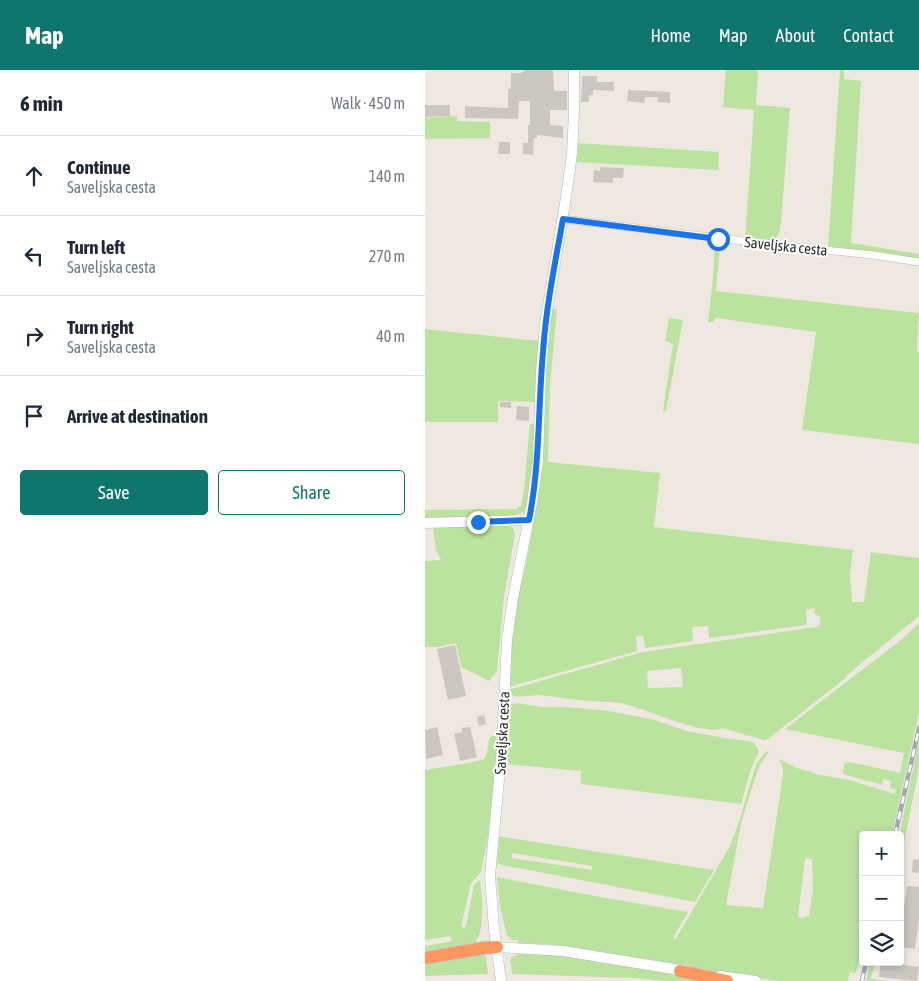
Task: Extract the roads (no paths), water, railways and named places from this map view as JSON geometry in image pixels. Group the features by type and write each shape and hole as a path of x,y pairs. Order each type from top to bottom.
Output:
{"highway":[{"path":"425,958 497,947"},
{"path":"680,971 727,981"}],"street":[{"name":"Saveljska cesta","path":"501,981 491,894 491,862 503,747 506,651 513,598 529,520 538,461 545,331 563,219 573,136 574,70"},
{"name":"Saveljska cesta","path":"563,219 919,262"},
{"path":"425,523 529,520"},
{"path":"497,947 563,951 680,971 755,981"}],"railway":[{"path":"896,831 919,728"},
{"path":"862,981 865,966"}]}
